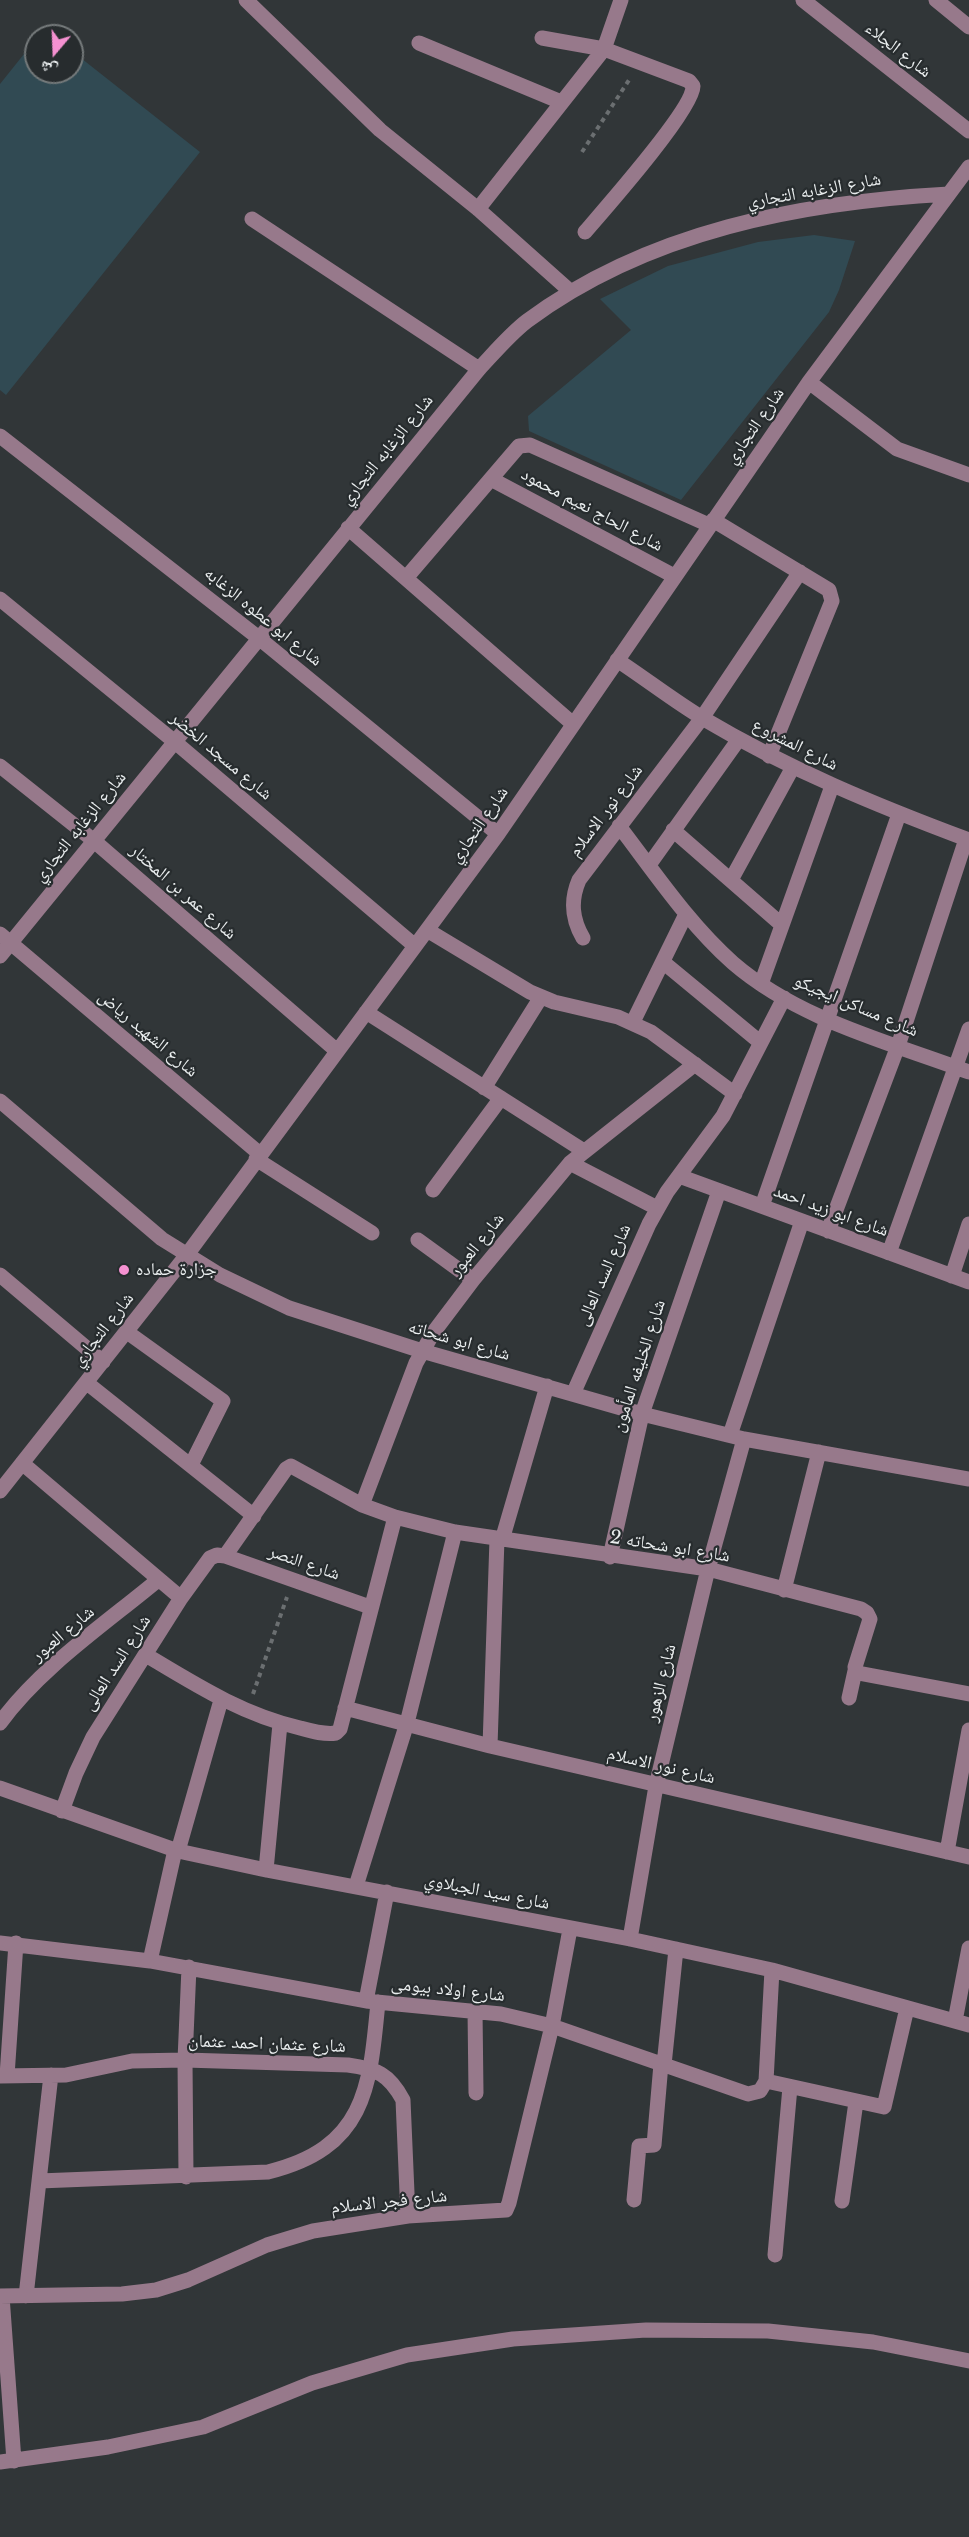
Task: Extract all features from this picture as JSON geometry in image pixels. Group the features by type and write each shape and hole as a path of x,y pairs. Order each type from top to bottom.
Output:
{"street":[{"path":"246,0 380,130 478,209 570,291"},
{"path":"478,209 604,49 621,0"},
{"name":"شارع الجلاء","path":"803,0 969,131"},
{"path":"936,0 969,27"},
{"path":"542,38 604,49 689,81 693,86 692,96 659,143 585,232"},
{"path":"419,43 561,102"},
{"name":"شارع التجاري","path":"0,1491 186,1256 498,834 809,382 968,169"},
{"name":"شارع الزغابه التجاري","path":"0,956 6,938 93,840 175,742 479,369 525,323 570,291 620,266 724,227 836,204 892,197 949,194"},
{"path":"252,219 479,369"},
{"path":"809,382 897,449 969,475"},
{"name":"شارع ابو عطوه الزغابه","path":"0,436 260,639 498,834"},
{"path":"406,578 519,447 530,445 711,523 829,590 832,601 769,756"},
{"name":"شارع الحاج نعيم محمود","path":"491,479 674,576"},
{"path":"348,528 573,724"},
{"name":"شارع نور الاسلام","path":"583,938 573,909 575,889 584,872 702,718 800,572"},
{"name":"شارع مسجد الخضر","path":"0,599 175,742 415,946"},
{"name":"شارع المشروع","path":"617,660 702,718 769,756 832,786 968,840"},
{"path":"649,865 739,739"},
{"name":"شارع عمر بن المختار","path":"0,765 93,840 337,1051"},
{"path":"731,880 793,767"},
{"path":"760,984 832,786"},
{"path":"762,1206 899,814"},
{"name":"شارع مساكن ايجيكو","path":"619,826 686,914 734,963 760,984 784,999 827,1019 962,1070"},
{"path":"673,830 782,925"},
{"path":"828,1231 898,1046 968,840"},
{"path":"633,1022 686,914"},
{"path":"427,930 541,997 633,1022 651,1032 735,1094"},
{"name":"شارع الشهيد رياض","path":"6,938 258,1157 372,1233"},
{"path":"663,962 761,1043"},
{"path":"484,1088 541,997"},
{"path":"679,1176 709,1137 735,1094 784,999"},
{"path":"366,1012 584,1151"},
{"path":"889,1253 962,1070 969,1029"},
{"name":"شارع العبور","path":"362,1505 410,1375 422,1351 473,1280 570,1163 695,1064"},
{"path":"433,1190 501,1098"},
{"name":"شارع ابو شحاته","path":"0,1101 162,1239 186,1256 254,1293 289,1308 422,1351 642,1414 737,1437 969,1479"},
{"path":"570,1163 657,1208"},
{"name":"شارع ابو زيد احمد","path":"679,1176 969,1282"},
{"name":"شارع السد العالى","path":"573,1394 657,1208 679,1176"},
{"name":"شارع الخليفه المأمون","path":"610,1557 642,1414 719,1191"},
{"name":"شارع الزهور","path":"630,1939 656,1785 737,1437 802,1221"},
{"path":"952,1276 969,1224"},
{"path":"418,1240 473,1280"},
{"path":"0,1275 104,1362"},
{"path":"127,1332 223,1401 191,1465"},
{"path":"87,1383 254,1515 225,1556"},
{"path":"490,1746 500,1540 547,1386"},
{"path":"784,1590 819,1452"},
{"path":"22,1463 182,1598"},
{"name":"شارع ابو شحاته 2","path":"254,1515 286,1469 291,1466 362,1505 395,1517 455,1532 610,1557 708,1569 867,1612 870,1619 855,1671"},
{"path":"146,1655 221,1700 247,1712 280,1724 333,1734 340,1729 395,1517"},
{"path":"356,1886 407,1723 455,1532"},
{"name":"شارع السد العالى","path":"62,1811 93,1737 210,1558 217,1555 225,1556"},
{"name":"شارع النصر","path":"225,1556 370,1607"},
{"name":"شارع العبور","path":"0,1723 26,1692 158,1580"},
{"path":"849,1698 855,1671 969,1694"},
{"path":"150,1961 176,1850 221,1700"},
{"name":"شارع نور الاسلام","path":"345,1708 490,1746 969,1857"},
{"path":"266,1870 280,1724"},
{"path":"947,1852 969,1730"},
{"name":"شارع سيد الجبلاوي","path":"0,1788 176,1850 266,1870 630,1939 772,1970 962,2023"},
{"path":"39,2181 268,2172 294,2166 317,2154 338,2137 354,2117 365,2094 372,2068 372,2002 387,1892"},
{"name":"شارع فجر الاسلام","path":"1,2296 122,2294 156,2290 188,2280 290,2237 336,2226 408,2216 502,2211 508,2207 552,2026 570,1929"},
{"name":"شارع اولاد بيومى","path":"0,1943 16,1943 189,1967 372,2002 475,2010 552,2026 748,2094 760,2091 766,2081"},
{"path":"3,2076 16,1943"},
{"path":"962,2023 969,1948"},
{"path":"634,2200 639,2146 654,2145 676,1949"},
{"path":"186,2177 185,2060 189,1967"},
{"path":"772,1970 766,2081 856,2102 885,2106 907,2008"},
{"path":"475,2010 476,2093"},
{"name":"شارع عثمان احمد عثمان","path":"3,2076 74,2073 132,2061 185,2060 348,2065 372,2068"},
{"path":"372,2068 396,2087 403,2100 408,2216"},
{"path":"26,2296 51,2075"},
{"path":"776,2255 790,2087"},
{"path":"842,2201 856,2102"},
{"path":"1,2296 7,2462 108,2447 203,2427 312,2383 407,2355 513,2339 646,2330 768,2331 873,2342 969,2361"}],"path":[{"path":"582,152 640,62"},
{"path":"247,1712 293,1580"}],"shaded area":[{"path":"24,54 24,84 84,84 84,60 200,152 6,395 0,390 0,84"},
{"path":"814,235 855,241 839,290 829,312 681,500 529,431 528,416 631,330 600,299 668,266 758,242"}],"place":[{"name":"جزارة حماده","path":"124,1270"}]}
